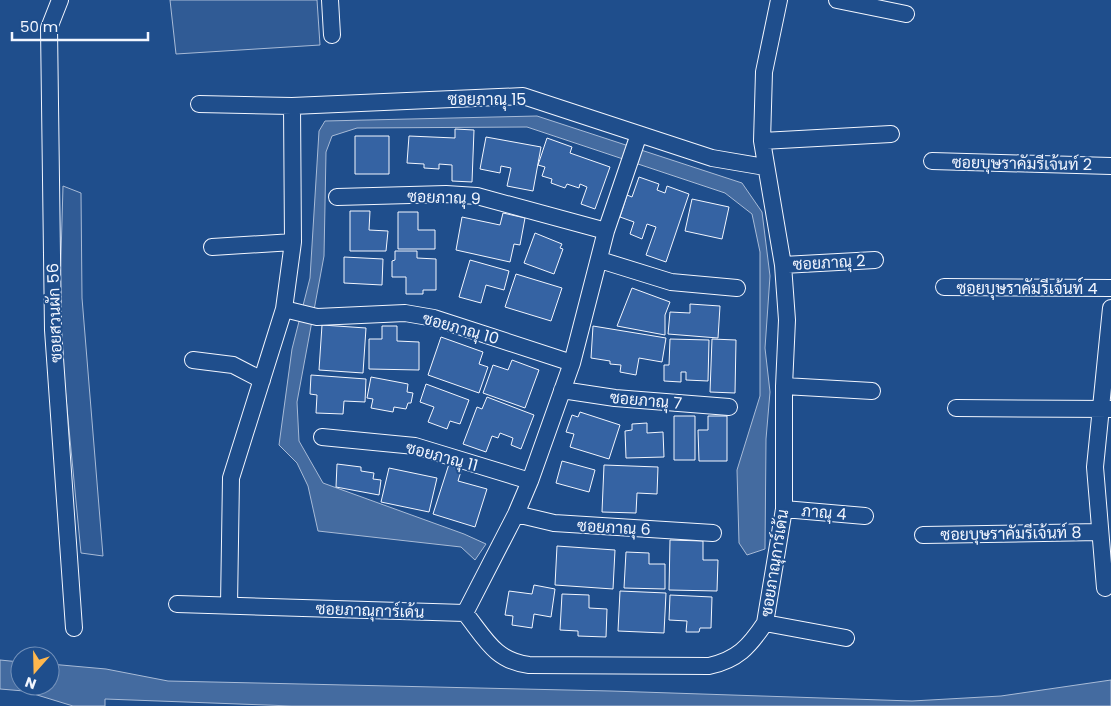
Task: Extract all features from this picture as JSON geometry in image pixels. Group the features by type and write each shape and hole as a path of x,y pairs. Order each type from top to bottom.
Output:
{"street":[{"name":"ซอยสวนผัก 56","path":"60,0 49,28 53,320 74,628"},
{"path":"330,0 332,35"},
{"name":"ซอยภาณุการ์เด้น","path":"177,604 465,613 497,653 512,662 530,665 709,666 727,662 740,654 755,639 765,623 784,509 786,320 783,265 762,141 764,72 779,0"},
{"path":"837,0 906,14"},
{"name":"ซอยภาณุ 15","path":"200,104 292,106 523,96 638,139 712,158 765,167"},
{"path":"229,605 231,478 262,380 291,311 293,242 292,106"},
{"path":"762,141 892,134"},
{"path":"465,613 516,514 530,481 572,363 606,231 638,139"},
{"name":"ซอยบุษราคัมรีเจ้นท์ 2","path":"932,161 1111,166"},
{"name":"ซอยภาณุ 9","path":"337,197 446,194 477,196 606,231"},
{"path":"212,247 293,242"},
{"path":"600,260 671,282 738,288"},
{"name":"ซอยภาณุ 2","path":"783,265 875,260"},
{"name":"ซอยบุษราคัมรีเจ้นท์ 4","path":"944,287 1111,288"},
{"path":"1105,588 1095,467 1107,409 1111,308"},
{"name":"ซอยภาณุ 10","path":"291,311 317,317 405,313 434,318 572,363"},
{"path":"193,360 233,365 262,380"},
{"path":"784,386 872,391"},
{"name":"ซอยภาณุ 7","path":"562,390 615,398 729,407"},
{"path":"956,408 1107,409"},
{"name":"ซอยภาณุ 11","path":"322,438 416,446 530,481"},
{"name":"ภาณุ 4","path":"784,509 865,516"},
{"name":"ซอยภาณุ 6","path":"516,514 554,523 713,533"},
{"name":"ซอยบุษราคัมรีเจ้นท์ 8","path":"923,535 1100,532"},
{"path":"765,623 846,638"}],"shaded area":[{"path":"170,0 317,0 320,45 176,54"},
{"path":"537,116 742,183 762,212 770,276 765,348 770,392 766,439 765,549 747,555 739,543 737,470 760,396 760,252 752,214 725,193 527,127 357,128 332,136 326,152 324,256 297,402 299,441 323,483 464,534 486,544 475,560 461,547 318,531 308,486 297,463 279,445 292,349 310,278 319,131 325,121"},
{"path":"63,186 81,193 82,298 103,556 81,553 59,325"},
{"path":"0,660 10,661 10,690 0,689"},
{"path":"60,665 106,669 168,681 611,691 912,701 1001,696 1111,680 1111,706 292,706 105,699 105,706 73,706 40,696 60,696"}],"building":[{"path":"455,129 474,130 472,182 452,181 452,165 439,164 439,169 424,168 424,164 407,163 409,136 455,138"},
{"path":"355,136 389,136 389,174 355,174"},
{"path":"486,137 541,147 533,191 507,186 511,168 501,166 500,173 480,169"},
{"path":"547,138 572,147 570,153 610,167 595,209 581,204 587,187 580,184 579,188 567,184 565,188 551,183 552,179 542,176 545,167 538,165"},
{"path":"639,177 659,184 657,190 665,193 667,186 689,194 666,262 646,255 656,227 647,224 642,239 630,234 634,222 620,217 627,195 632,197"},
{"path":"692,199 729,207 722,239 685,231"},
{"path":"350,211 370,211 369,230 388,231 386,251 350,251"},
{"path":"398,212 418,212 418,230 435,230 435,249 398,249"},
{"path":"503,213 525,218 520,245 514,244 510,262 456,250 462,217 500,225"},
{"path":"535,233 562,244 560,248 563,249 554,274 524,263"},
{"path":"395,251 417,251 417,258 436,259 436,290 423,290 423,294 406,294 406,277 392,277 392,261 395,260"},
{"path":"344,257 383,259 382,285 344,283"},
{"path":"470,260 509,271 504,290 486,285 481,303 459,297"},
{"path":"516,274 562,288 551,321 505,307"},
{"path":"632,288 670,302 665,315 665,335 617,326"},
{"path":"690,304 720,306 718,338 668,334 670,312 690,313"},
{"path":"322,325 366,328 363,373 319,370"},
{"path":"382,326 397,326 397,341 419,342 419,370 369,369 369,339 382,339"},
{"path":"593,326 666,338 662,362 639,358 636,375 620,372 621,365 610,364 610,361 591,358"},
{"path":"441,337 483,352 479,364 488,367 479,393 428,375"},
{"path":"670,339 709,340 708,381 686,380 686,372 681,372 681,382 664,381 664,365 669,365"},
{"path":"712,339 736,340 735,393 710,392"},
{"path":"512,360 539,370 525,408 483,393 493,365 508,370"},
{"path":"311,375 366,379 365,402 344,401 343,414 316,413 317,395 310,394"},
{"path":"371,377 408,384 407,392 413,393 411,403 408,403 406,409 394,407 393,412 371,408 373,399 367,398"},
{"path":"426,384 469,400 460,424 450,421 447,429 428,422 434,407 420,402"},
{"path":"487,397 534,415 521,449 511,445 513,438 500,433 498,438 492,436 486,452 463,444 477,407 482,409"},
{"path":"580,412 620,425 609,459 570,447 574,434 566,432 572,415 578,417"},
{"path":"674,416 695,416 695,460 674,460"},
{"path":"708,416 727,416 727,461 699,461 698,430 708,430"},
{"path":"647,423 647,433 663,432 664,457 626,458 625,431 632,430 632,424"},
{"path":"562,461 595,470 589,492 556,483"},
{"path":"337,464 361,467 361,471 374,473 373,479 381,480 379,495 336,487"},
{"path":"449,464 462,468 458,481 487,489 475,527 433,514"},
{"path":"604,465 658,467 657,494 637,493 636,513 602,512"},
{"path":"389,468 437,478 429,512 381,502"},
{"path":"670,540 703,541 703,560 718,560 717,591 669,590"},
{"path":"557,546 615,550 613,589 555,585"},
{"path":"626,552 649,553 649,564 665,564 665,589 624,588"},
{"path":"534,585 555,589 551,617 534,614 532,628 512,625 513,616 505,615 509,591 532,594"},
{"path":"620,591 666,593 664,633 618,631"},
{"path":"562,594 589,595 589,608 607,609 606,637 578,636 578,631 560,630"},
{"path":"670,595 712,597 711,628 700,628 699,632 686,632 687,621 669,620"}]}
